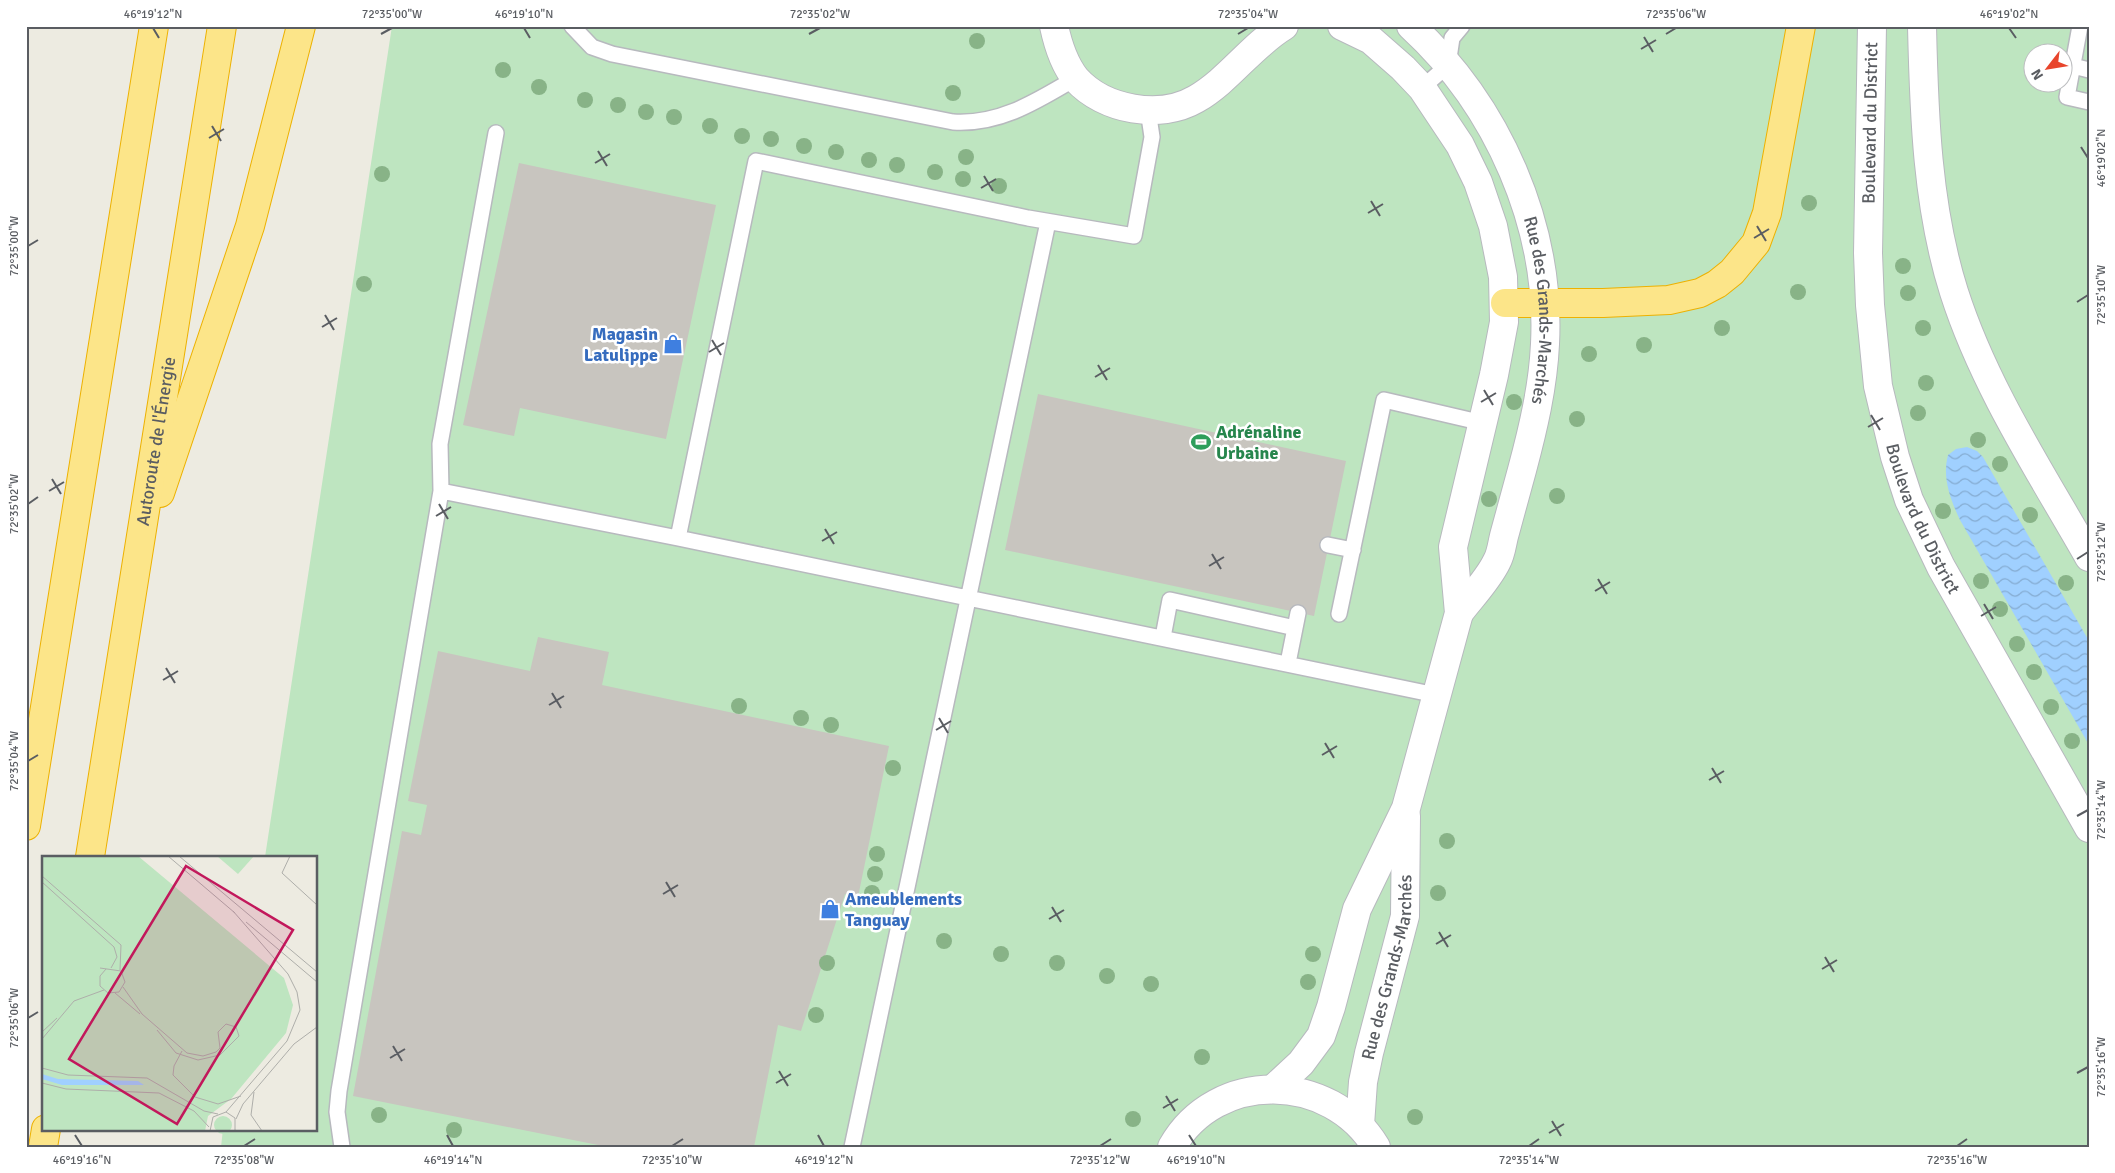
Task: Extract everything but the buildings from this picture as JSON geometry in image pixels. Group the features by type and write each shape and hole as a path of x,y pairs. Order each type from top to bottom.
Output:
{"highway":[{"path":"26,826 154,26"},
{"name":"Autoroute de l'Énergie","path":"90,856 134,568 222,26"},
{"path":"134,568 250,226 301,26"},
{"path":"1505,303 1637,302 1683,298 1700,293 1717,284 1739,265 1756,243 1767,213 1801,26"},
{"path":"43,1147 46,1130"}],"street":[{"path":"1054,26 1062,55 1076,78 1106,100 1148,110 1174,108 1195,100 1216,86 1259,43 1284,26"},
{"name":"Rue des Grands-Marchés","path":"1342,26 1376,44 1422,88 1460,145 1486,204 1501,260 1505,303 1499,356 1452,547 1459,613"},
{"name":"Rue des Grands-Marchés","path":"1273,1090 1301,1064 1321,1036 1332,1007 1357,909 1406,808 1459,613 1497,561 1538,407 1545,344 1544,303 1535,241 1514,174 1482,111 1448,65 1412,26"},
{"name":"Boulevard du District","path":"1872,26 1869,223 1870,305 1878,386 1895,457 1909,500 1941,567 2089,828"},
{"path":"1922,26 1933,195 1943,251 1954,291 1970,335 1989,378 2089,557"},
{"name":"Rue des Grands-Marchés","path":"1360,1124 1363,1082 1369,1053 1405,916 1406,808"},
{"path":"1172,1147 1190,1123 1213,1106 1240,1094 1273,1090 1307,1094 1326,1100 1347,1112 1360,1124 1376,1147"}],"lane":[{"path":"572,26 592,47 612,54 953,122 980,122 1004,116 1030,104 1076,78"},
{"path":"1422,88 1448,65 1452,38 1462,26"},
{"path":"2080,26 2067,97 2089,102"},
{"path":"2073,66 2089,70"},
{"path":"678,538 756,161 1048,222 1134,236 1152,137 1148,110"},
{"path":"342,1147 338,1112 339,1091 441,491 440,444 496,133"},
{"path":"852,1147 1048,222"},
{"path":"1339,614 1384,400 1484,423"},
{"path":"441,491 968,596 1436,695"},
{"path":"1328,545 1352,550"},
{"path":"1163,637 1170,600 1296,621 1288,663"}],"green space":[{"path":"392,26 2089,26 2089,1147 221,1147 223,1130 318,1130 318,856 265,856"}],"water":[{"path":"1967,447 1977,451 1983,457 2089,641 2089,745 1960,520 1953,504 1948,488 1946,463 1948,455 1956,449"}],"place":[{"name":"Magasin Latulippe","path":"673,344"},
{"name":"Adrénaline Urbaine","path":"1201,442"},
{"name":"Ameublements Tanguay","path":"830,909"}]}
